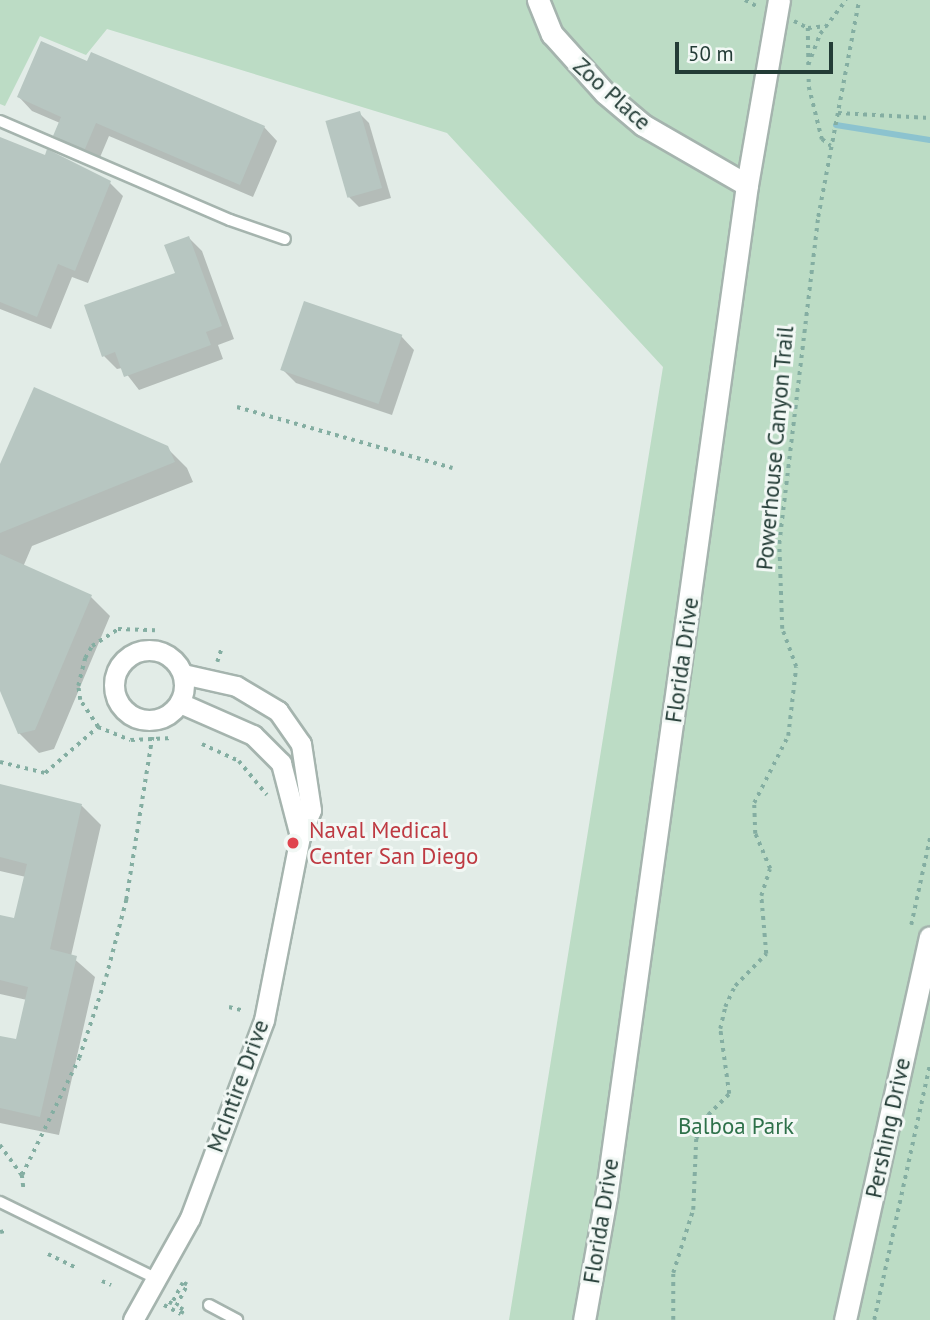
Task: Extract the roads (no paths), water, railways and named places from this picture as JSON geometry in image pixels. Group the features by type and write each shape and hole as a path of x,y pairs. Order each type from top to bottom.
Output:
{"main road":[{"name":"Zoo Place","path":"538,0 552,34 605,93 643,125 747,185"},
{"name":"Florida Drive","path":"584,1320 606,1198 747,185 778,7"},
{"name":"Pershing Drive","path":"845,1320 930,937"}],"street":[{"path":"153,650 165,653 183,674 180,703 161,719 134,717 117,700 114,676 129,655 153,650"},
{"name":"McIntire Drive","path":"133,1320 190,1218 264,1020 300,837 311,810 311,784 301,744 278,711 236,687 183,674"},
{"name":"McIntire Drive","path":"180,703 253,735 281,763 300,837"}],"lane":[{"path":"0,121 230,220 285,239"},
{"path":"0,1202 155,1278"},
{"path":"209,1305 237,1320"}],"waterway":[{"path":"836,125 930,140"}],"place":[{"name":"Naval Medical Center San Diego","path":"293,843"}],"park label":[{"name":"Balboa Park","path":"736,1126"}]}
